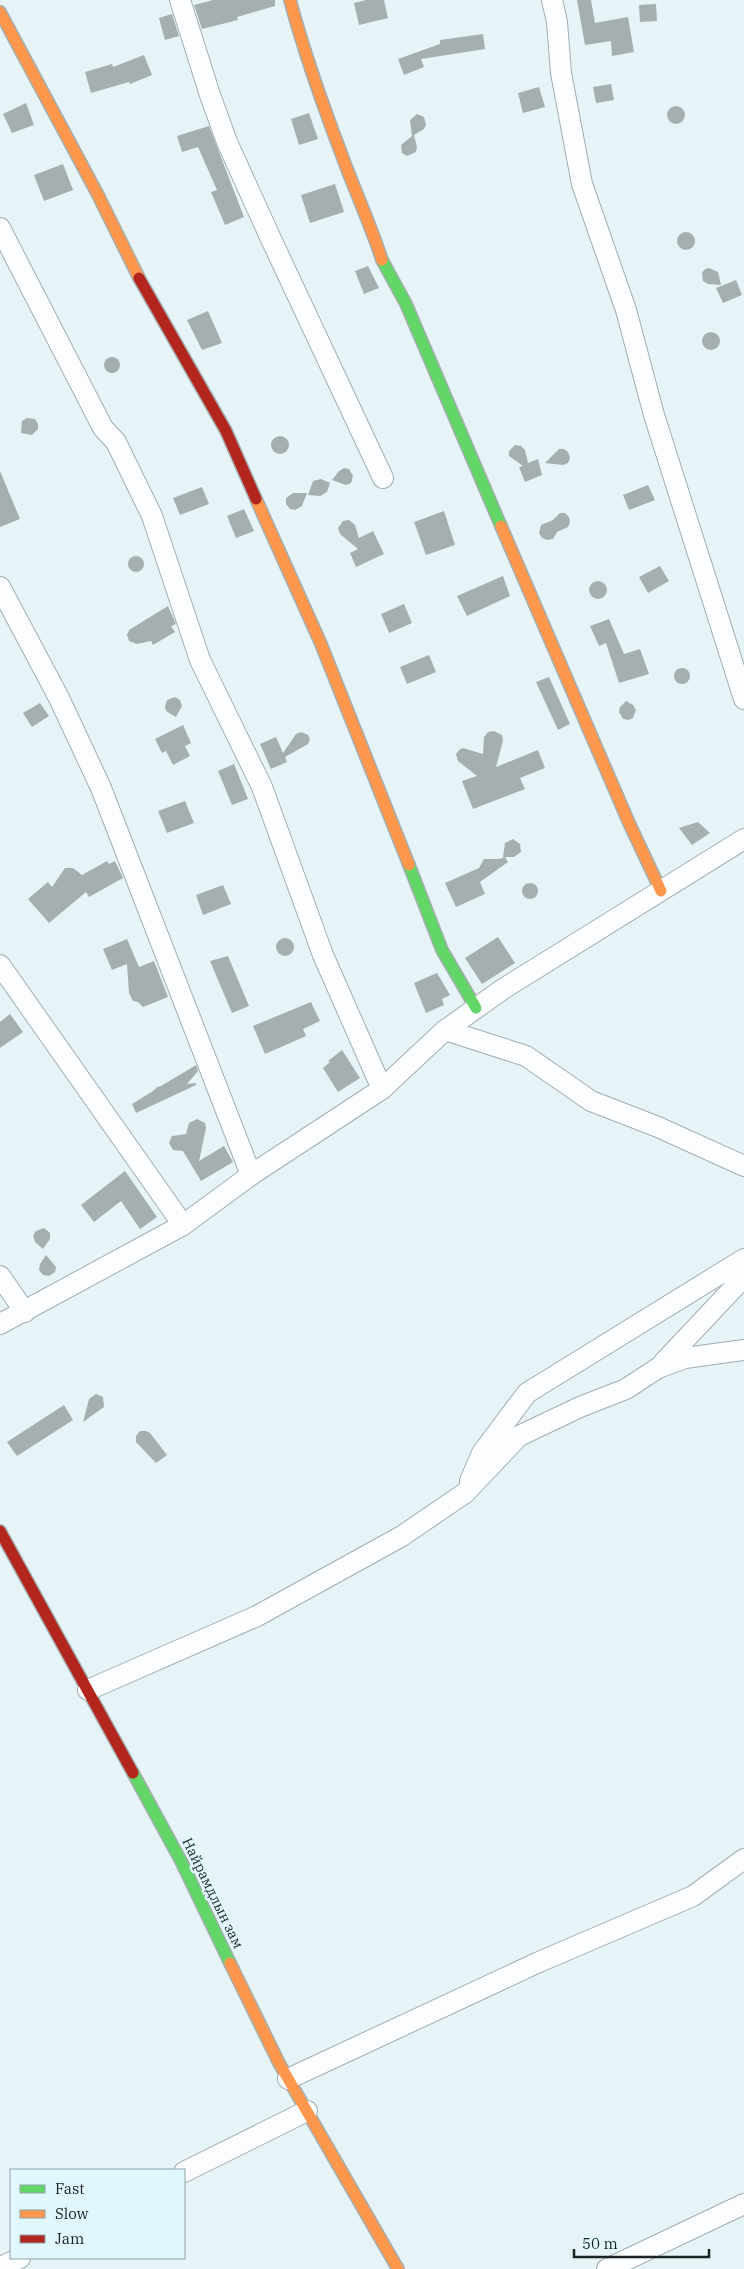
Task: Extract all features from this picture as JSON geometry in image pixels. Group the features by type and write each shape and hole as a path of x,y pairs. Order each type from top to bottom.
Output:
{"street":[{"path":"180,0 227,142 383,478"},
{"path":"290,0 302,45 341,154 371,225 384,265 406,304 629,823 661,891"},
{"path":"552,0 557,22 561,73 582,184 626,310 654,414 744,699"},
{"path":"0,12 98,195 147,295 226,431 321,644 442,950 476,1008"},
{"path":"0,228 103,428 116,442 152,516 200,660 262,786 324,955 382,1089"},
{"path":"0,587 59,698 101,788 250,1175"},
{"path":"0,1324 183,1225 250,1175 382,1089 445,1030 476,1008 744,839"},
{"path":"0,965 183,1225"},
{"path":"445,1030 526,1056 590,1101 658,1127 744,1166"},
{"path":"465,1493 482,1453 527,1393 744,1259"},
{"path":"0,1276 25,1312"},
{"path":"658,1368 744,1277"},
{"path":"88,1690 256,1616 402,1536 465,1493 519,1436 580,1407 626,1389 658,1368 684,1358 744,1350"},
{"name":"Найрамдлын зам","path":"0,1531 182,1861 288,2079 398,2269"},
{"path":"288,2079 539,1962 693,1896 743,1862"},
{"path":"185,2172 307,2111"},
{"path":"607,2269 744,2204"}],"building":[{"path":"213,0 275,0 275,6 237,17 238,20 202,29 194,5"},
{"path":"366,0 384,0 388,18 359,25 354,3"},
{"path":"577,0 591,0 595,23 628,17 634,52 612,56 611,41 585,45"},
{"path":"656,4 657,21 640,22 639,5"},
{"path":"172,14 179,36 165,40 159,18"},
{"path":"483,34 485,49 421,59 424,67 404,75 398,59 440,44 440,40"},
{"path":"144,55 152,75 130,84 129,82 91,93 85,72 112,64 113,67"},
{"path":"611,84 614,100 596,103 593,87"},
{"path":"539,87 545,107 523,113 518,93"},
{"path":"26,103 34,125 12,133 3,114"},
{"path":"676,106 682,109 685,115 682,121 676,124 670,121 667,115 670,109"},
{"path":"309,113 318,139 299,145 291,119"},
{"path":"417,114 424,117 426,125 424,129 414,135 417,147 416,152 407,156 402,153 401,145 412,136 410,120"},
{"path":"209,126 244,217 225,225 211,192 217,190 198,147 182,152 177,136"},
{"path":"63,164 73,190 44,201 34,175"},
{"path":"335,184 344,212 310,223 301,195"},
{"path":"686,232 692,235 695,241 692,247 686,250 680,247 677,241 680,235"},
{"path":"368,266 379,288 364,294 355,271"},
{"path":"709,268 718,272 721,285 708,284 703,281 702,273 705,269"},
{"path":"736,280 742,295 723,303 716,288"},
{"path":"208,311 222,343 202,350 187,320"},
{"path":"711,332 717,335 720,341 717,347 711,350 705,347 702,341 705,335"},
{"path":"109,357 115,357 120,362 118,371 109,373 104,368 104,362"},
{"path":"27,418 35,419 38,424 38,429 32,435 21,433 22,421"},
{"path":"280,436 286,439 289,445 286,451 280,454 274,451 271,445 274,439"},
{"path":"515,445 521,446 525,450 528,463 538,459 542,475 525,482 519,467 523,466 509,456 509,451"},
{"path":"559,449 564,449 568,452 570,458 568,463 563,465 545,463"},
{"path":"344,468 349,469 353,476 351,483 346,485 332,480"},
{"path":"0,471 20,519 0,527"},
{"path":"321,479 330,483 327,492 320,496 308,495 313,481"},
{"path":"648,485 655,500 629,510 623,495"},
{"path":"202,487 209,504 180,515 173,498"},
{"path":"293,493 307,493 302,506 295,510 290,509 286,504 286,498"},
{"path":"244,509 254,531 236,538 227,516"},
{"path":"444,511 455,545 426,555 414,522"},
{"path":"560,513 565,513 569,517 568,527 557,532 553,539 547,540 542,538 539,533 541,525 553,520"},
{"path":"349,520 355,525 359,538 373,531 384,554 356,567 350,553 358,549 340,534 338,528 343,521"},
{"path":"136,556 144,564 136,572 128,564"},
{"path":"660,566 669,581 648,593 639,577"},
{"path":"503,576 510,596 467,616 457,596"},
{"path":"598,581 604,584 607,590 604,596 598,599 592,596 589,590 592,584"},
{"path":"404,604 412,623 389,633 381,614"},
{"path":"168,606 176,624 171,626 175,632 153,645 151,641 137,644 129,641 127,635 129,630"},
{"path":"609,619 624,654 640,649 649,674 619,683 606,643 599,646 590,626"},
{"path":"429,655 436,672 407,684 400,667"},
{"path":"679,668 685,668 690,673 688,682 679,684 674,679 674,673"},
{"path":"549,677 570,724 558,730 536,682"},
{"path":"175,697 180,700 182,706 176,717 166,711 165,707 167,700"},
{"path":"626,701 633,705 636,710 633,718 629,720 623,719 619,712 620,707"},
{"path":"40,703 49,716 32,727 23,713"},
{"path":"183,725 191,743 185,746 190,756 173,765 166,751 162,753 155,739"},
{"path":"494,731 502,735 503,741 496,767 538,750 545,768 520,778 525,789 473,809 462,781 477,776 458,761 456,754 463,748 483,754 484,737 488,732"},
{"path":"301,732 308,735 310,739 308,744 285,757 287,762 271,769 260,744 276,737 283,753 296,734"},
{"path":"234,764 248,799 232,805 218,771"},
{"path":"185,801 194,823 167,833 158,811"},
{"path":"698,822 710,833 692,845 679,828"},
{"path":"513,839 520,844 521,852 514,857 503,857 505,843"},
{"path":"505,857 508,862 480,882 485,894 456,907 445,883 479,868 484,859"},
{"path":"107,861 109,864 115,861 123,878 89,897 86,892 49,923 28,899 48,882 52,887 65,868 73,868 82,875"},
{"path":"527,883 533,883 538,888 536,897 527,899 522,894 522,888"},
{"path":"223,885 231,904 203,915 196,895"},
{"path":"498,937 515,963 482,984 465,958"},
{"path":"285,938 291,941 294,947 291,953 285,956 279,953 276,947 279,941"},
{"path":"127,939 139,967 154,961 168,997 143,1007 138,1002 133,1001 129,993 127,964 112,970 103,949"},
{"path":"228,956 249,1006 232,1013 210,961"},
{"path":"437,973 450,995 442,999 444,1005 426,1013 414,983"},
{"path":"311,1002 320,1021 303,1029 306,1036 265,1054 253,1026"},
{"path":"10,1014 23,1032 0,1048 0,1022"},
{"path":"342,1050 360,1078 338,1092 323,1068 330,1062 328,1061"},
{"path":"196,1065 198,1071 187,1084 196,1083 196,1085 136,1113 132,1104 157,1087"},
{"path":"197,1119 205,1123 206,1128 199,1161 224,1146 233,1162 201,1181 183,1151 173,1150 169,1143 172,1136 186,1134 189,1123"},
{"path":"125,1171 157,1217 140,1229 121,1201 94,1222 81,1205"},
{"path":"44,1228 50,1233 50,1239 43,1249 35,1242 33,1236 36,1231"},
{"path":"46,1255 56,1267 55,1272 49,1276 43,1275 39,1270 40,1264"},
{"path":"96,1394 103,1397 104,1407 83,1422 89,1399"},
{"path":"64,1405 73,1420 17,1456 7,1442"},
{"path":"140,1431 150,1433 167,1455 156,1463 136,1442 136,1436"}],"traffic: fast":[{"path":"382,260 406,304 501,526"},
{"path":"409,865 442,950 476,1008"},
{"path":"133,1773 181,1861 230,1963"}],"traffic: slow":[{"path":"290,0 320,96 382,260"},
{"path":"0,12 98,195 139,278"},
{"path":"256,499 321,644 409,865"},
{"path":"501,526 629,823 661,891"},
{"path":"230,1963 279,2063 398,2269"}],"traffic: jam":[{"path":"139,278 226,431 256,499"},
{"path":"0,1531 133,1773"}]}
